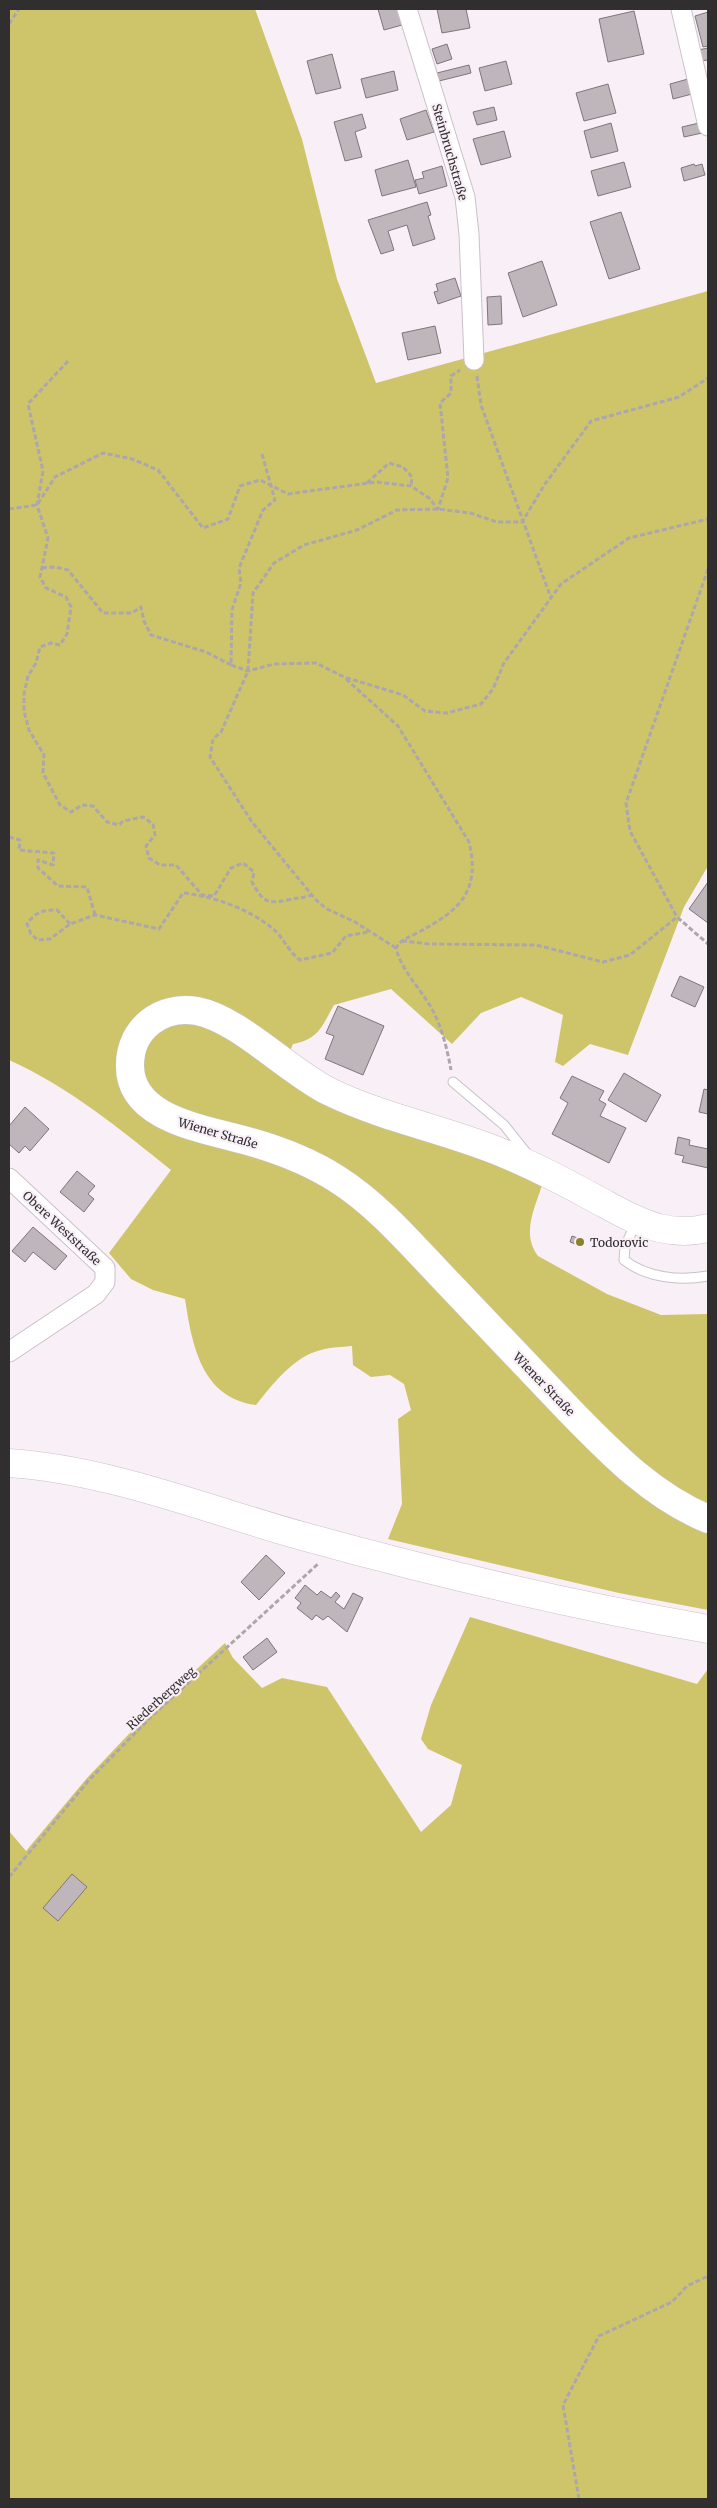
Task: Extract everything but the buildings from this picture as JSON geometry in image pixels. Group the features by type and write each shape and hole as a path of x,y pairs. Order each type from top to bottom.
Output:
{"main road":[{"name":"Wiener Straße","path":"708,1228 696,1231 674,1231 637,1220 541,1170 496,1151 372,1109 329,1092 304,1077 235,1028 204,1013 178,1010 160,1015 143,1028 133,1043 130,1064 132,1082 151,1106 176,1121 293,1156 314,1166 350,1188 382,1215 616,1458 657,1491 708,1519"},
{"path":"9,1464 90,1474 338,1546 516,1590 708,1629"}],"street":[{"name":"Steinbruchstraße","path":"407,9 465,197 469,234 474,360"},
{"path":"681,9 708,126"},
{"name":"Obere Weststraße","path":"9,1178 105,1268 105,1282 96,1294 9,1352"}],"lane":[{"path":"453,1082 504,1125 541,1170"},
{"path":"637,1220 625,1247 624,1260 638,1271 676,1278 708,1276"}],"path":[{"path":"9,24 20,9"},
{"path":"438,509 448,478 440,403 451,393 451,376 474,360 481,405 551,598"},
{"path":"68,361 28,404 43,470 36,505 48,538 40,578 46,588 66,597 71,607 68,634 60,645 51,643 40,647 36,663 28,676 24,694 24,711 29,730 44,755 43,773 60,805 72,812 82,805 93,806 107,822 119,825 123,821 143,817 153,824 155,834 146,846 150,858 160,865 176,865 202,895 253,916 274,929 289,951 300,960 332,953 346,936 368,932"},
{"path":"522,522 545,484 591,421 678,397 708,378"},
{"path":"9,509 36,505 55,476 103,453 132,459 166,473"},
{"path":"231,665 232,610 241,584 239,568 263,510 275,500 262,454"},
{"path":"367,483 389,463 403,467 412,477 411,486"},
{"path":"158,470 203,528 228,519 240,486 260,480 288,494 376,482 411,486 429,498 438,509"},
{"path":"227,495 236,498"},
{"path":"396,948 355,922 327,909 312,895 252,822 210,757 213,739 221,732 248,671 253,592 274,563 304,545 357,530 397,510 438,509 470,513 497,522 522,522"},
{"path":"42,568 54,567 68,570 104,613 132,613 141,607 144,621 151,635 206,652 231,665 248,671 274,664 316,663 344,677 404,695 425,710 447,713 480,704 494,688 504,663 560,584 629,538 708,519"},
{"path":"708,569 626,804 630,831 677,916 708,944"},
{"path":"344,677 398,726 469,842 474,863 470,886 457,908 435,924 400,941 396,948 400,963 431,1006 447,1046 453,1082"},
{"path":"9,837 20,840 19,850 54,853 53,865 38,860 38,868 58,886 87,887 95,915"},
{"path":"70,924 57,910 43,910 32,917 27,924 31,934 38,940 50,939 70,924 95,915 159,929 183,893 214,896 231,868 243,863 254,872 252,882 259,894 268,902 277,903 312,895"},
{"path":"400,941 430,944 536,945 603,962 630,955 677,916"},
{"name":"Riederbergweg","path":"9,1877 89,1780 151,1717 338,1546"},
{"path":"579,2499 562,2405 599,2336 672,2302 687,2286 708,2276"}],"shaded area":[{"path":"9,9 255,9 302,139 337,279 376,383 708,291 708,866 684,907 628,1055 590,1044 563,1066 555,1062 563,1015 521,997 481,1013 452,1044 391,989 334,1005 319,1030 309,1039 293,1044 288,1056 542,1185 533,1212 530,1230 530,1239 538,1256 607,1294 661,1315 708,1314 708,1610 619,1593 388,1539 402,1504 398,1419 411,1410 404,1384 390,1375 371,1377 353,1365 352,1346 325,1349 302,1358 284,1372 256,1405 237,1400 223,1392 211,1380 202,1366 191,1334 185,1299 153,1290 131,1279 109,1253 171,1170 113,1124 73,1096 9,1060"},
{"path":"470,1617 697,1684 708,1669 708,2499 9,2499 9,1831 26,1851 87,1778 148,1714 225,1643 233,1658 262,1688 282,1678 327,1687 421,1832 451,1805 462,1765 428,1749 421,1739 431,1705"}],"place":[{"name":"Todorovic","path":"580,1242"}]}
